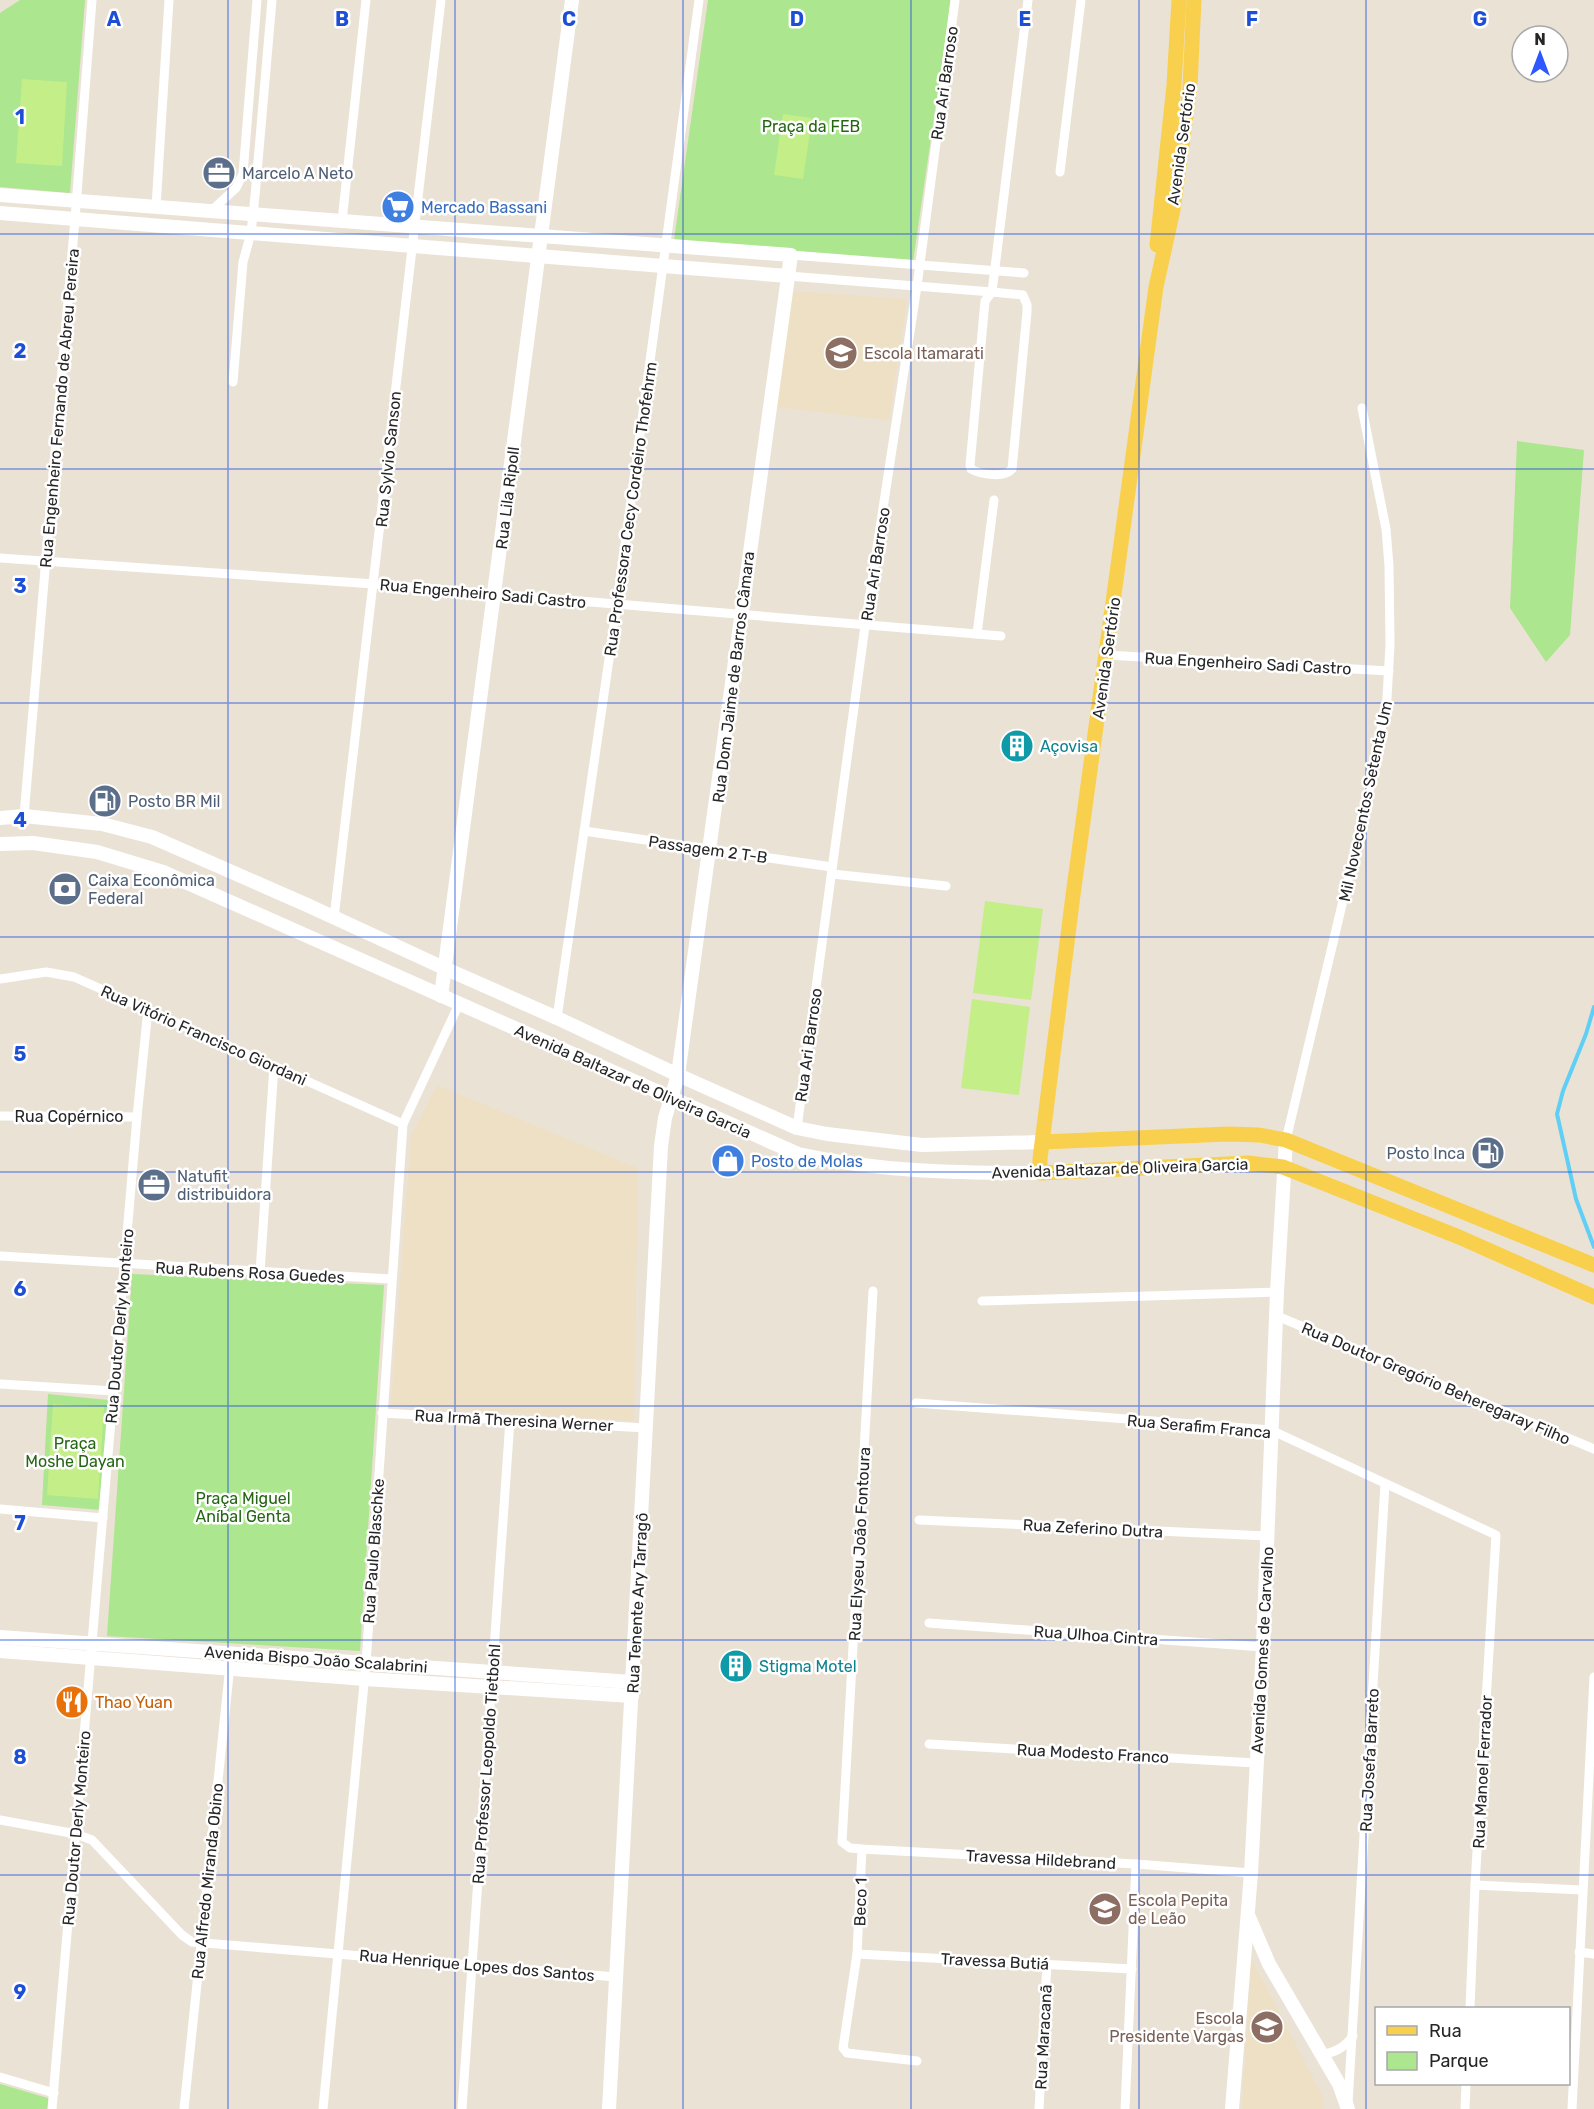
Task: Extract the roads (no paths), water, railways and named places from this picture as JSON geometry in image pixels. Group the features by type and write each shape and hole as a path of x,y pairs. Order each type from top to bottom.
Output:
{"main road":[{"name":"Avenida Sertório","path":"1156,287 1156,247 1174,85 1179,0"},
{"name":"Avenida Sertório","path":"1040,1173 1042,1142 1156,287 1173,210 1190,87 1194,0"},
{"name":"Avenida Baltazar de Oliveira Garcia","path":"1042,1142 1228,1134 1259,1135 1286,1140 1594,1264"},
{"name":"Avenida Baltazar de Oliveira Garcia","path":"1040,1173 1248,1163 1284,1167 1460,1237 1594,1297"}],"street":[{"name":"Rua Engenheiro Fernando de Abreu Pereira","path":"24,816 92,0"},
{"path":"156,207 169,0"},
{"path":"211,211 236,188 243,174 257,0"},
{"path":"233,382 243,262 251,233 253,214 272,0"},
{"path":"342,221 366,0"},
{"name":"Rua Sylvio Sanson","path":"334,918 441,0"},
{"name":"Rua Lila Ripoll","path":"441,996 572,0"},
{"name":"Rua Professora Cecy Cordeiro Thofehrm","path":"557,1018 617,603 699,0"},
{"name":"Rua Ari Barroso","path":"797,1128 865,626 917,286 955,0"},
{"path":"0,213 992,291 1023,295 1027,305 1012,469 1004,475 975,472 970,465 985,301 992,291 1028,0"},
{"path":"1060,172 1081,0"},
{"path":"0,195 1024,273"},
{"name":"Rua Dom Jaime de Barros Câmara","path":"670,1098 678,1075 711,849 791,255"},
{"name":"Mil Novecentos Setenta Um","path":"1286,1140 1371,783 1382,728 1389,671 1389,566 1386,528 1362,408"},
{"path":"977,634 994,500"},
{"name":"Rua Engenheiro Sadi Castro","path":"0,558 494,593 1001,636"},
{"name":"Rua Engenheiro Sadi Castro","path":"1106,655 1389,671"},
{"name":"Avenida Baltazar de Oliveira Garcia","path":"0,818 24,816 102,824 152,837 797,1128 838,1136 922,1145 1042,1142"},
{"name":"Passagem 2 T-B","path":"584,831 711,849 832,871 946,886"},
{"name":"Avenida Baltazar de Oliveira Garcia","path":"0,844 33,843 97,852 163,872 798,1154 841,1164 946,1173 1040,1173"},
{"name":"Rua Vitório Francisco Giordani","path":"0,979 39,973 61,973 74,977 403,1124"},
{"name":"Rua Paulo Blaschke","path":"323,2109 365,1678 403,1124 459,1004"},
{"name":"Rua Doutor Derly Monteiro","path":"52,2109 148,1009"},
{"path":"260,1272 274,1066"},
{"name":"Rua Tenente Ary Tarragô","path":"609,2109 661,1146 670,1098"},
{"name":"Rua Copérnico","path":"0,1116 137,1117"},
{"name":"Avenida Gomes de Carvalho","path":"1286,1140 1277,1292 1263,1647 1248,1913 1269,1964 1339,2084 1348,2109"},
{"name":"Rua Rubens Rosa Guedes","path":"0,1256 391,1279"},
{"name":"Rua Elyseu João Fontoura","path":"862,1849 845,1846 842,1833 873,1291"},
{"path":"982,1301 1277,1292"},
{"name":"Rua Doutor Gregório Beheregaray Filho","path":"1277,1316 1594,1449"},
{"path":"0,1384 114,1391"},
{"name":"Rua Serafim Franca","path":"916,1403 1271,1430 1496,1535"},
{"name":"Rua Irmã Theresina Werner","path":"382,1413 646,1428"},
{"name":"Rua Professor Leopoldo Tietbohl","path":"462,2109 510,1420"},
{"name":"Rua Josefa Barreto","path":"1348,2109 1385,1484"},
{"path":"0,1509 103,1518"},
{"name":"Rua Zeferino Dutra","path":"919,1520 1267,1536"},
{"name":"Rua Manoel Ferrador","path":"1470,2007 1496,1535"},
{"name":"Rua Ulhoa Cintra","path":"929,1623 1263,1647"},
{"name":"Avenida Bispo João Scalabrini","path":"0,1637 230,1668 492,1686 632,1689"},
{"name":"Avenida Bispo João Scalabrini","path":"0,1651 231,1653 493,1671 632,1689"},
{"name":"Rua Alfredo Miranda Obino","path":"184,2109 231,1653"},
{"path":"1572,2109 1594,1677"},
{"name":"Rua Modesto Franco","path":"929,1744 1256,1763"},
{"path":"0,1820 85,1837 98,1846 182,1935 192,1942 201,1944"},
{"name":"Travessa Hildebrand","path":"862,1849 1136,1864 1251,1873"},
{"name":"Beco 1","path":"862,1849 857,1954 843,2048 847,2053 916,2061"},
{"path":"1125,2109 1136,1864"},
{"path":"1475,1885 1582,1890"},
{"path":"1232,2109 1248,1913"},
{"name":"Rua Henrique Lopes dos Santos","path":"201,1944 616,1977"},
{"path":"1579,1952 1594,1954"},
{"name":"Travessa Butiá","path":"857,1954 1132,1969"},
{"name":"Rua Maracanã","path":"1038,2109 1047,1964"},
{"path":"1322,2054 1344,2047 1353,2036"},
{"path":"0,2077 54,2093"},
{"path":"1465,2109 1466,2085"}],"waterway":[{"path":"1594,1007 1586,1034 1563,1091 1557,1114 1576,1199 1594,1247"}],"place":[{"name":"Marcelo A Neto","path":"219,173"},
{"name":"Mercado Bassani","path":"398,207"},
{"name":"Escola Itamarati","path":"841,353"},
{"name":"Açovisa","path":"1017,746"},
{"name":"Posto BR Mil","path":"105,801"},
{"name":"Caixa Econômica Federal","path":"65,889"},
{"name":"Posto Inca","path":"1488,1153"},
{"name":"Posto de Molas","path":"728,1161"},
{"name":"Natufit distribuidora","path":"154,1185"},
{"name":"Stigma Motel","path":"736,1666"},
{"name":"Thao Yuan","path":"72,1702"},
{"name":"Escola Pepita de Leão","path":"1105,1909"},
{"name":"Escola Presidente Vargas","path":"1267,2027"}],"park label":[{"name":"Praça da FEB","path":"811,126"},
{"name":"Praça Moshe Dayan","path":"75,1452"},
{"name":"Praça Miguel Aníbal Genta","path":"243,1507"}]}
